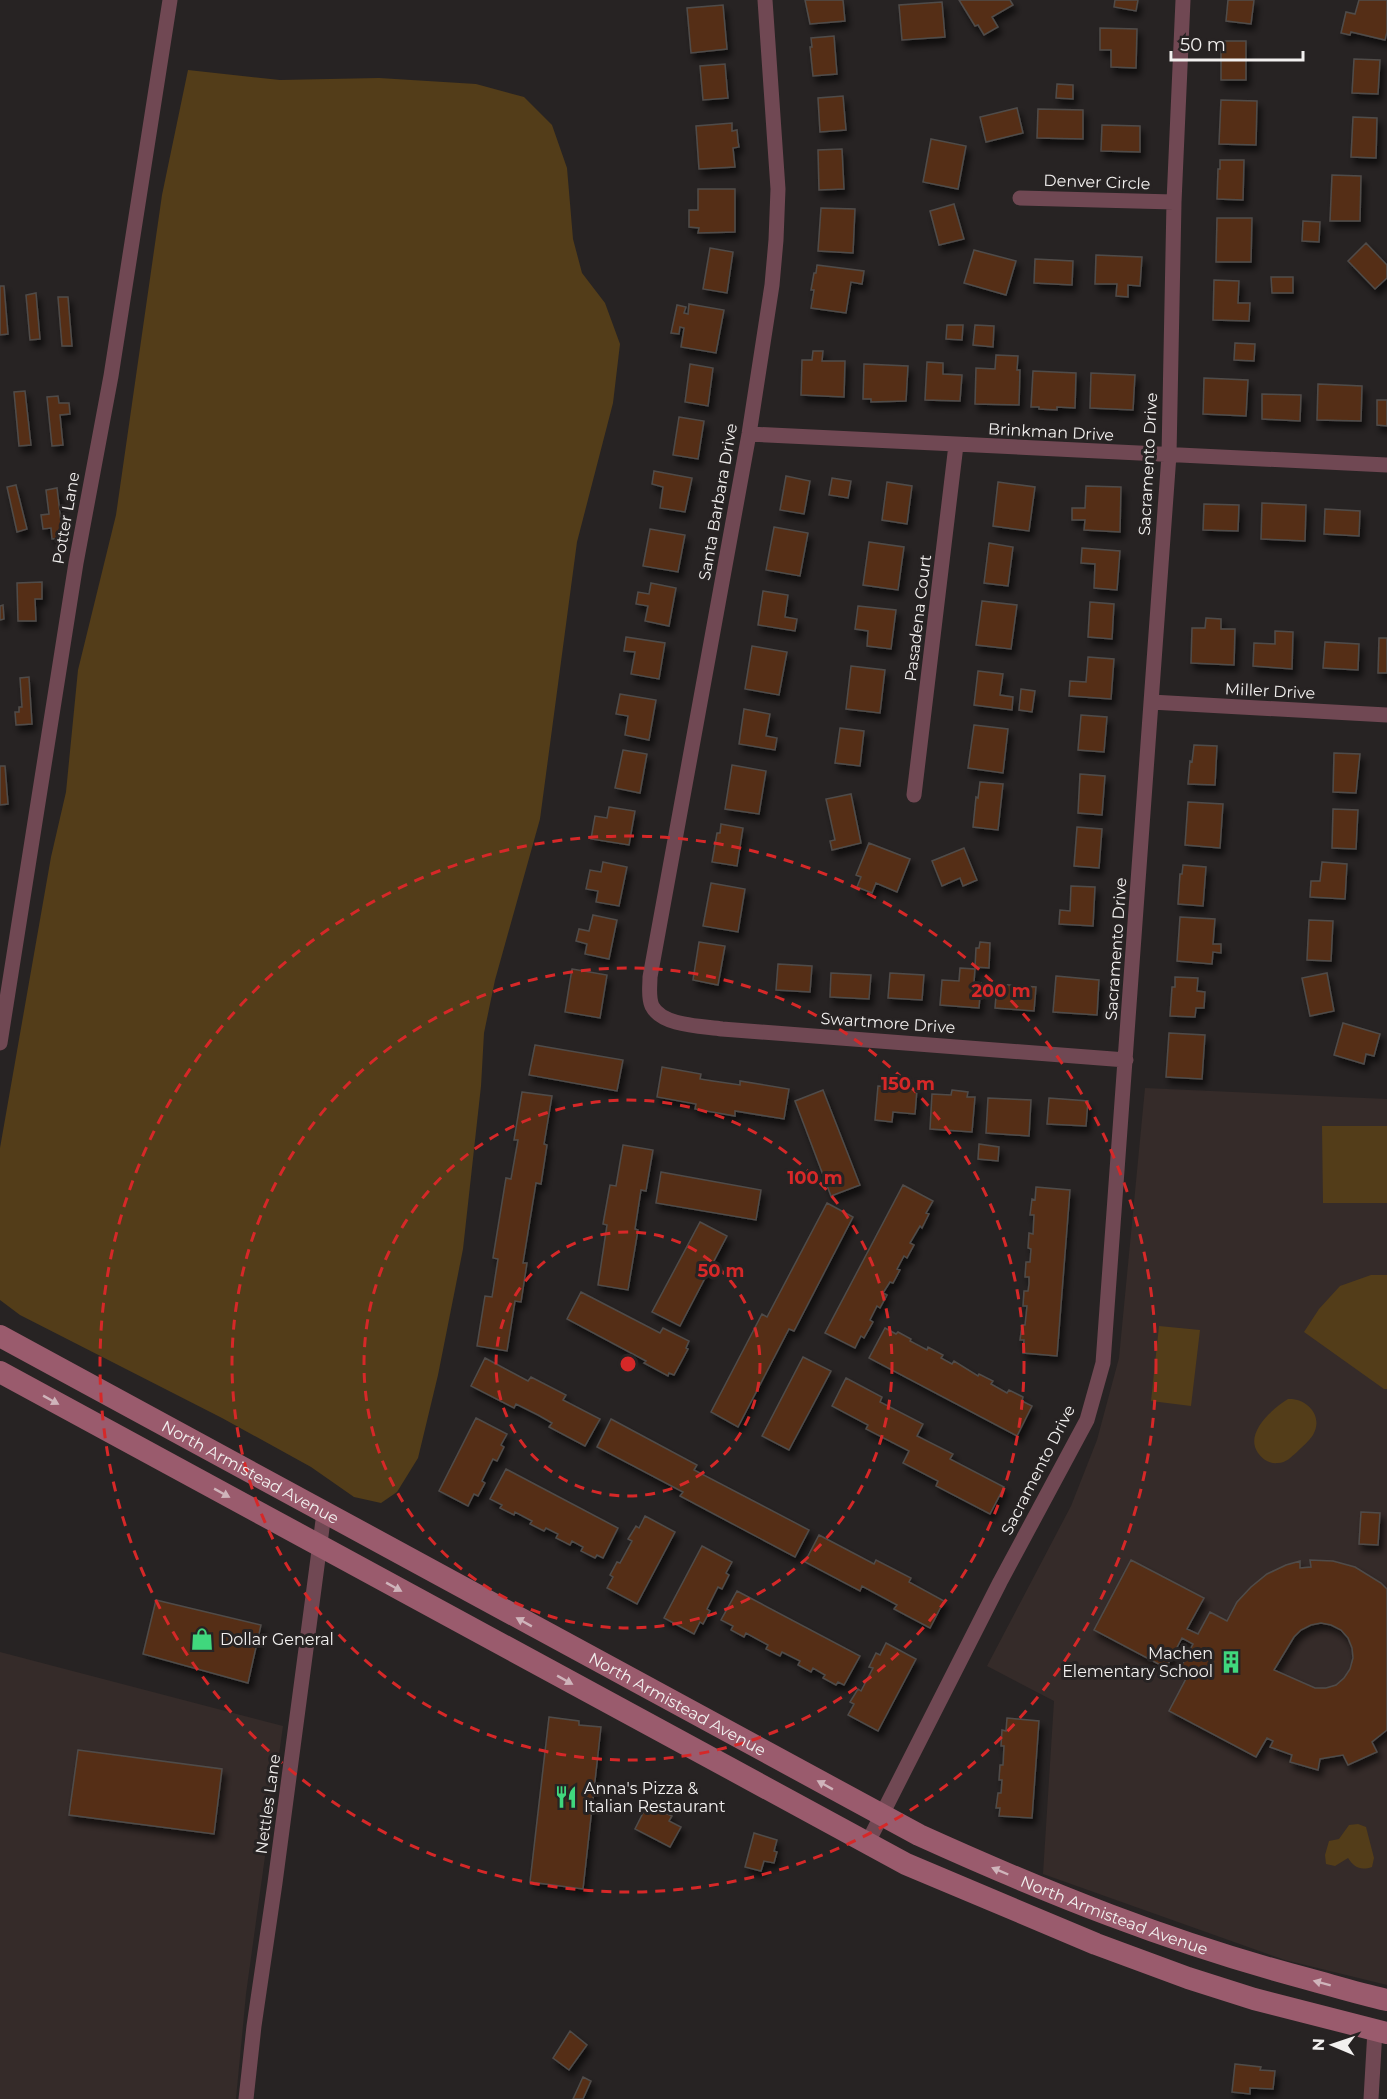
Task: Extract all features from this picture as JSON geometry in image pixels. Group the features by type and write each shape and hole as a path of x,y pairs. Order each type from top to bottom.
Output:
{"main road":[{"name":"North Armistead Avenue","path":"0,1336 882,1816 979,1863 1107,1916 1194,1946 1258,1966 1387,2000"},
{"name":"North Armistead Avenue","path":"0,1372 867,1844 956,1887 1127,1955 1254,1999 1381,2032"}],"street":[{"name":"Potter Lane","path":"0,1043 72,586 111,376 170,0"},
{"name":"Santa Barbara Drive","path":"652,1007 649,995 650,977 749,434 772,285 778,189 765,0"},
{"name":"Sacramento Drive","path":"867,1844 1000,1582 1087,1420 1103,1363 1168,455 1174,202 1183,0"},
{"name":"Denver Circle","path":"1020,198 1174,202"},
{"name":"Brinkman Drive","path":"749,434 1387,465"},
{"name":"Pasadena Court","path":"914,795 956,445"},
{"name":"Miller Drive","path":"1151,702 1387,715"},
{"name":"Swartmore Drive","path":"652,1007 667,1019 684,1024 722,1029 1126,1060"},
{"name":"Nettles Lane","path":"246,2099 324,1513"},
{"path":"1371,2099 1381,2032"}],"shaded area":[{"path":"188,70 280,80 379,78 476,84 524,97 552,125 567,168 573,239 582,273 605,303 620,344 613,403 577,542 540,819 495,980 484,1033 481,1086 463,1249 438,1375 418,1458 397,1492 381,1503 354,1497 311,1467 222,1418 20,1315 0,1300 0,1148 51,857 66,792 78,670 116,515 162,195"},
{"path":"1145,1088 1387,1099 1387,1985 1285,1960 1043,1874 1054,1701 987,1666 1071,1506 1097,1440 1119,1358"},
{"path":"1322,1126 1387,1126 1387,1203 1323,1203"},
{"path":"1371,1275 1387,1275 1387,1389 1304,1332 1319,1309 1340,1286"},
{"path":"1159,1326 1200,1330 1191,1406 1151,1401"},
{"path":"1288,1399 1295,1399 1312,1410 1315,1415 1316,1428 1310,1439 1288,1459 1281,1463 1269,1462 1258,1453 1255,1445 1257,1430 1268,1415"},
{"path":"0,1652 283,1726 246,1994 236,2099 0,2099"},
{"path":"1358,1824 1366,1827 1374,1858 1372,1867 1364,1869 1358,1867 1348,1858 1335,1866 1326,1864 1325,1855 1329,1841 1339,1839 1349,1825"}],"building":[{"path":"805,0 843,0 845,21 810,24"},
{"path":"959,0 1010,0 1013,5 992,17 998,27 984,35 978,25 975,26"},
{"path":"1115,0 1138,0 1136,11 1114,7"},
{"path":"1228,0 1254,0 1251,24 1226,21"},
{"path":"1359,0 1387,0 1385,40 1351,32 1350,35 1341,33 1346,12 1355,14"},
{"path":"942,2 945,37 902,40 899,5"},
{"path":"723,5 727,49 691,53 687,8"},
{"path":"1100,28 1137,29 1136,68 1111,67 1111,50 1100,50"},
{"path":"834,36 837,74 813,76 811,38"},
{"path":"1223,41 1246,41 1246,80 1221,80"},
{"path":"1354,59 1380,60 1378,94 1352,93"},
{"path":"725,64 728,98 703,100 700,66"},
{"path":"1057,84 1073,85 1073,99 1056,98"},
{"path":"843,96 846,130 820,132 818,98"},
{"path":"1221,100 1257,101 1256,145 1219,144"},
{"path":"1017,108 1023,133 986,142 980,117"},
{"path":"1038,109 1083,110 1083,139 1037,138"},
{"path":"1353,117 1377,118 1376,158 1351,157"},
{"path":"732,123 732,131 737,130 739,147 733,148 735,167 699,169 696,126"},
{"path":"1102,125 1140,126 1140,152 1101,151"},
{"path":"931,139 966,146 958,189 923,182"},
{"path":"842,149 844,189 819,190 818,150"},
{"path":"1220,160 1244,160 1243,200 1217,199"},
{"path":"1332,175 1361,176 1360,221 1330,221"},
{"path":"698,189 735,189 735,232 698,233 699,228 689,227 689,210 698,210"},
{"path":"954,204 964,239 939,245 930,211"},
{"path":"821,208 855,209 853,253 818,251"},
{"path":"1217,218 1252,218 1251,262 1216,262"},
{"path":"1303,221 1320,222 1319,242 1302,241"},
{"path":"1366,243 1387,265 1387,278 1375,289 1348,261"},
{"path":"710,248 733,252 727,293 703,289"},
{"path":"974,250 1016,261 1006,295 964,283"},
{"path":"1096,255 1142,257 1140,286 1128,285 1128,297 1116,296 1117,284 1095,284"},
{"path":"1035,259 1073,261 1072,285 1034,283"},
{"path":"817,265 864,271 862,284 851,282 846,313 811,308 814,290 811,290"},
{"path":"1271,277 1293,277 1293,293 1272,293"},
{"path":"1214,280 1239,281 1238,303 1250,303 1249,321 1213,320"},
{"path":"0,286 4,286 8,334 0,335"},
{"path":"36,293 40,339 30,340 26,295"},
{"path":"58,297 68,297 72,346 62,346"},
{"path":"689,304 724,310 716,353 681,347 684,328 680,327 679,334 671,333 677,305 686,307 684,313 688,314"},
{"path":"947,325 963,325 962,340 946,339"},
{"path":"975,325 994,326 993,347 973,345"},
{"path":"1235,343 1255,344 1254,361 1234,360"},
{"path":"813,351 823,351 822,361 845,361 844,397 801,395 802,360 812,360"},
{"path":"996,355 1018,356 1019,405 975,404 976,368 995,369"},
{"path":"927,362 943,363 943,374 962,375 960,401 925,400"},
{"path":"690,364 713,368 708,406 685,402"},
{"path":"864,364 908,366 906,401 871,402 871,399 863,399"},
{"path":"1033,371 1076,373 1075,408 1057,407 1057,410 1031,407"},
{"path":"1091,373 1135,375 1133,410 1090,408"},
{"path":"1204,378 1248,380 1246,416 1203,414"},
{"path":"1318,384 1362,386 1361,421 1317,420"},
{"path":"25,391 31,445 19,446 14,392"},
{"path":"1262,394 1301,395 1300,421 1262,419"},
{"path":"58,396 59,403 69,403 70,414 60,415 63,445 52,446 47,397"},
{"path":"1377,400 1387,400 1387,426 1377,425"},
{"path":"679,417 704,421 698,459 673,455"},
{"path":"654,471 692,478 685,512 660,508 663,487 652,484"},
{"path":"786,476 810,481 804,514 780,510"},
{"path":"832,478 851,481 848,498 829,495"},
{"path":"887,482 912,486 907,524 882,520"},
{"path":"998,482 1035,487 1029,531 993,526"},
{"path":"16,485 27,529 17,532 7,487"},
{"path":"1086,486 1121,487 1120,532 1084,530 1085,520 1072,520 1072,508 1085,508"},
{"path":"57,488 63,538 52,539 51,528 43,529 41,515 49,514 46,490"},
{"path":"1262,503 1306,505 1305,541 1261,539"},
{"path":"1204,504 1239,505 1238,531 1203,530"},
{"path":"1325,509 1360,511 1359,536 1324,534"},
{"path":"774,527 808,533 800,576 766,570"},
{"path":"650,529 685,535 678,572 643,566"},
{"path":"869,542 904,547 898,590 863,585"},
{"path":"989,543 1013,547 1008,586 984,583"},
{"path":"1082,548 1120,551 1117,590 1094,588 1095,564 1081,563"},
{"path":"42,582 42,599 35,599 36,621 18,621 17,583"},
{"path":"651,583 676,588 669,626 645,621 648,606 636,604 638,592 649,594"},
{"path":"763,591 788,595 785,617 797,619 795,631 758,625"},
{"path":"982,601 1017,605 1011,649 976,645"},
{"path":"1090,602 1114,604 1112,639 1088,637"},
{"path":"3,605 4,619 0,620 0,606"},
{"path":"858,606 896,610 891,649 867,646 868,631 855,629"},
{"path":"1206,618 1221,619 1221,629 1235,629 1234,665 1191,663 1192,628 1205,628"},
{"path":"1275,631 1293,632 1292,669 1253,666 1254,643 1275,644"},
{"path":"626,637 665,643 659,679 631,674 635,652 624,651"},
{"path":"1379,638 1387,638 1387,673 1378,673"},
{"path":"1325,642 1359,644 1358,670 1323,668"},
{"path":"752,646 787,652 779,695 745,689"},
{"path":"1088,657 1114,659 1111,699 1069,696 1070,681 1086,682"},
{"path":"851,666 885,670 880,713 846,709"},
{"path":"978,671 1003,674 1000,695 1013,697 1012,710 974,705"},
{"path":"29,677 32,724 16,725 15,712 19,712 19,707 22,707 20,678"},
{"path":"1021,689 1035,691 1032,712 1019,710"},
{"path":"620,694 656,700 649,740 625,735 628,716 616,714"},
{"path":"744,709 770,714 766,736 777,738 775,750 739,744"},
{"path":"1081,715 1107,717 1104,752 1078,750"},
{"path":"974,725 1008,729 1003,773 968,768"},
{"path":"840,728 864,731 860,766 835,763"},
{"path":"1194,745 1217,746 1215,785 1188,784"},
{"path":"623,750 647,754 640,793 615,788"},
{"path":"1334,753 1360,754 1356,793 1333,792"},
{"path":"732,765 766,771 759,814 725,809"},
{"path":"0,766 5,766 8,804 0,805"},
{"path":"1080,774 1105,776 1102,815 1078,813"},
{"path":"980,782 1003,784 998,830 973,827"},
{"path":"851,794 861,843 832,850 830,841 835,840 826,799"},
{"path":"1188,802 1223,804 1220,848 1185,845"},
{"path":"609,807 635,811 629,845 591,839 595,816 607,818"},
{"path":"1333,809 1358,810 1356,849 1332,848"},
{"path":"721,824 743,828 737,866 712,862 717,833 720,833"},
{"path":"1077,827 1102,829 1099,868 1074,866"},
{"path":"869,843 910,859 897,892 876,883 872,893 857,887 861,877 856,875"},
{"path":"964,848 977,880 963,886 960,878 942,886 932,861"},
{"path":"603,862 627,867 619,906 596,902 598,891 586,889 590,870 601,872"},
{"path":"1322,862 1347,864 1345,899 1310,897 1311,881 1320,881"},
{"path":"1183,865 1206,867 1203,906 1178,904 1180,874 1182,874"},
{"path":"711,883 745,889 738,932 703,926"},
{"path":"1071,886 1095,887 1093,926 1059,924 1060,910 1070,911"},
{"path":"593,915 617,920 609,959 585,954 587,944 576,941 579,929 589,931"},
{"path":"1180,917 1215,919 1213,944 1221,944 1221,953 1213,952 1212,964 1177,961"},
{"path":"1309,920 1333,921 1331,961 1307,960"},
{"path":"699,942 725,946 718,985 693,980"},
{"path":"980,942 990,943 989,968 975,967 976,948 979,948"},
{"path":"778,964 812,966 810,992 776,990"},
{"path":"960,968 975,969 974,982 981,983 979,1008 940,1005 942,980 959,981"},
{"path":"572,969 607,975 600,1018 565,1012"},
{"path":"831,973 871,975 869,999 830,997"},
{"path":"890,973 924,975 922,1000 888,998"},
{"path":"1327,973 1334,1011 1310,1016 1302,978"},
{"path":"1056,976 1099,980 1097,1015 1053,1012"},
{"path":"1175,977 1198,978 1197,991 1205,992 1204,1008 1196,1008 1195,1017 1170,1016"},
{"path":"997,984 1036,987 1034,1011 995,1008"},
{"path":"1343,1023 1380,1034 1374,1056 1366,1054 1364,1064 1334,1055"},
{"path":"1169,1033 1205,1035 1202,1079 1166,1077"},
{"path":"535,1045 623,1060 617,1091 529,1075"},
{"path":"662,1067 701,1074 700,1079 740,1085 740,1081 789,1089 784,1119 735,1111 735,1116 695,1109 696,1104 657,1097"},
{"path":"878,1086 917,1090 915,1114 893,1112 892,1122 875,1120"},
{"path":"823,1090 860,1185 831,1196 795,1101"},
{"path":"952,1090 968,1092 967,1097 975,1097 972,1132 930,1129 932,1094 951,1095"},
{"path":"522,1092 552,1096 544,1144 547,1145 541,1184 536,1183 523,1263 527,1263 521,1302 515,1301 507,1351 477,1346 485,1296 492,1297 498,1259 493,1258 506,1178 511,1179 518,1140 514,1140"},
{"path":"988,1098 1031,1100 1029,1136 986,1133"},
{"path":"1049,1098 1088,1101 1086,1126 1047,1124"},
{"path":"979,1144 999,1147 998,1161 978,1159"},
{"path":"623,1145 653,1150 646,1191 641,1190 635,1229 638,1230 628,1290 598,1285 607,1225 603,1224 610,1185 616,1186"},
{"path":"661,1172 761,1190 756,1220 656,1203"},
{"path":"903,1185 933,1201 926,1213 929,1214 922,1228 920,1226 910,1243 914,1245 907,1258 904,1256 893,1283 890,1282 883,1293 887,1295 880,1308 877,1306 870,1320 873,1322 864,1338 861,1336 855,1348 825,1333"},
{"path":"1036,1187 1070,1190 1057,1356 1023,1353 1024,1340 1020,1340 1022,1325 1025,1325 1027,1306 1023,1306 1024,1291 1028,1291 1029,1284 1029,1277 1025,1277 1026,1262 1030,1262 1029,1233 1033,1234 1034,1215 1030,1215"},
{"path":"827,1203 853,1217 794,1331 789,1329 738,1427 711,1412 762,1314 767,1317"},
{"path":"700,1222 727,1236 680,1326 652,1312"},
{"path":"581,1292 660,1333 663,1328 689,1341 686,1348 688,1349 674,1375 669,1373 668,1376 644,1363 646,1361 567,1319"},
{"path":"885,1328 896,1334 898,1332 927,1350 928,1347 943,1355 941,1358 952,1364 954,1361 978,1376 979,1374 993,1381 991,1384 1007,1393 1009,1390 1023,1397 1022,1401 1032,1406 1017,1436 869,1358"},
{"path":"803,1357 831,1371 789,1450 762,1436"},
{"path":"485,1358 528,1381 531,1377 566,1395 563,1400 600,1419 585,1446 549,1427 552,1423 538,1415 516,1404 514,1408 471,1386"},
{"path":"846,1378 882,1397 880,1402 923,1424 917,1436 953,1454 950,1459 1004,1487 990,1514 936,1486 938,1481 903,1463 909,1451 866,1429 868,1425 832,1406"},
{"path":"476,1418 507,1434 501,1445 504,1447 497,1461 493,1459 482,1481 485,1483 478,1496 474,1494 468,1506 439,1491"},
{"path":"611,1419 697,1465 694,1470 809,1530 795,1557 680,1496 683,1492 597,1447"},
{"path":"506,1469 618,1528 603,1558 597,1555 595,1558 581,1551 583,1547 572,1541 570,1545 556,1538 558,1534 546,1528 544,1531 530,1524 532,1521 515,1512 514,1515 500,1508 502,1505 490,1499"},
{"path":"1361,1512 1380,1513 1378,1545 1359,1544"},
{"path":"645,1516 675,1532 637,1604 607,1588 613,1577 610,1575 617,1562 620,1563 632,1541 628,1539 636,1526 639,1528"},
{"path":"819,1535 874,1564 876,1560 911,1578 909,1582 944,1601 930,1628 894,1609 897,1605 862,1586 860,1591 805,1562"},
{"path":"702,1546 732,1562 726,1573 729,1575 722,1589 718,1587 707,1609 710,1611 703,1624 700,1622 694,1634 664,1618"},
{"name":"Machen Elementary School","path":"1131,1560 1204,1598 1187,1629 1198,1634 1210,1612 1227,1621 1237,1602 1251,1587 1267,1574 1286,1565 1300,1561 1300,1568 1311,1567 1310,1560 1333,1561 1355,1567 1387,1589 1387,1730 1372,1742 1377,1752 1348,1765 1343,1755 1320,1759 1318,1770 1290,1762 1292,1755 1270,1747 1273,1741 1267,1738 1256,1757 1169,1711 1190,1671 1181,1667 1193,1644 1182,1638 1166,1668 1094,1630","holes":["1321,1623 1341,1630 1348,1638 1353,1658 1350,1669 1336,1685 1315,1688 1274,1670 1294,1637 1301,1630"]},
{"path":"737,1591 860,1656 844,1685 838,1682 836,1685 823,1678 825,1675 813,1668 811,1672 798,1665 800,1661 782,1652 780,1656 766,1649 768,1645 746,1633 744,1637 731,1630 733,1626 721,1620"},
{"name":"Dollar General","path":"156,1600 261,1625 248,1683 143,1654"},
{"path":"886,1643 916,1659 878,1731 848,1715 854,1704 850,1702 858,1689 861,1691 873,1668 869,1667 876,1653 880,1655"},
{"path":"549,1717 579,1721 579,1725 601,1727 583,1889 530,1882"},
{"path":"1007,1718 1039,1721 1032,1818 999,1816 1000,1808 996,1808 1002,1780 999,1780 1000,1765 1003,1765 1002,1730 1006,1731"},
{"path":"78,1750 222,1769 214,1834 69,1815"},
{"path":"645,1809 654,1814 657,1809 672,1816 669,1821 681,1827 670,1847 635,1829"},
{"path":"754,1833 777,1840 774,1863 764,1861 761,1871 745,1867"},
{"path":"570,2031 587,2045 569,2070 553,2058"},
{"path":"1235,2064 1275,2071 1273,2089 1250,2088 1250,2094 1232,2092"},
{"path":"583,2077 591,2081 583,2099 573,2099"}],"place":[{"name":"Dollar General","path":"202,1639"},
{"name":"Machen Elementary School","path":"1231,1662"},
{"name":"Anna's Pizza & Italian Restaurant","path":"566,1797"}]}
